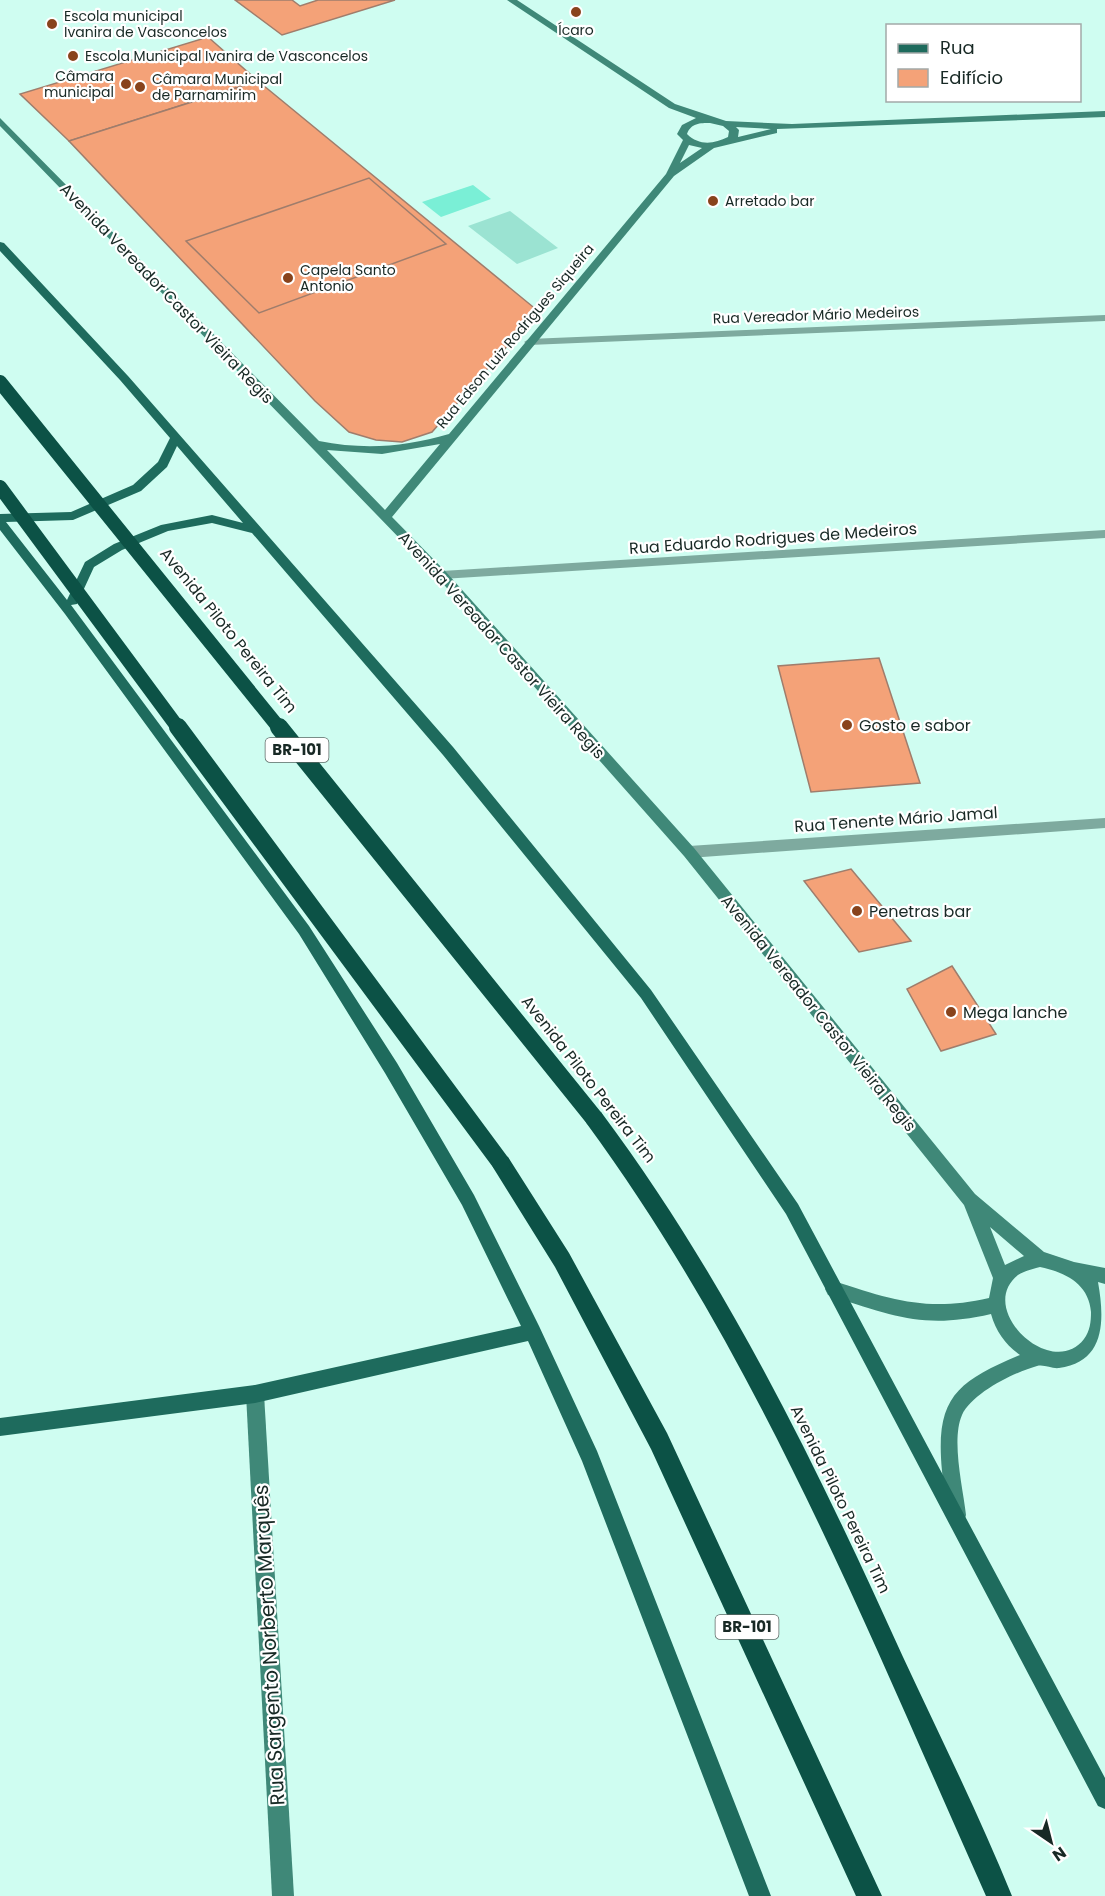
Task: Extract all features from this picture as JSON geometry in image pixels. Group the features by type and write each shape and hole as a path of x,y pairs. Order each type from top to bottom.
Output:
{"highway":[{"name":"Avenida Piloto Pereira Tim","path":"0,382 594,1118 643,1184 733,1332 834,1531 999,1896"},
{"name":"BR-101","path":"0,487 501,1163 562,1260 659,1441 869,1896"}],"main road":[{"path":"511,0 672,106 726,124 792,127 1105,114"},
{"path":"672,106 685,127"},
{"path":"710,120 695,121 685,127 682,134 687,140 711,146 792,127"},
{"name":"Avenida Vereador Castor Vieira Regis","path":"0,121 442,575 689,852 969,1200 1040,1259"},
{"path":"724,144 733,138 734,130 726,124"},
{"name":"Rua Edson Luiz Rodrigues Siqueira","path":"385,518 670,175 687,140"},
{"name":"Rua Edson Luiz Rodrigues Siqueira","path":"670,175 711,146"},
{"path":"0,245 50,296 176,437 448,751 646,994 792,1209 1105,1799"},
{"path":"0,520 73,516 137,488 163,464 176,437"},
{"path":"313,444 350,451 381,452 451,437"},
{"path":"69,610 89,565 118,547 165,528 212,519 257,530"},
{"path":"0,520 69,610 304,930 390,1068 468,1200 533,1332 590,1458 760,1896"},
{"name":"Avenida Vereador Castor Vieira Regis","path":"969,1200 1002,1278"},
{"path":"1070,1268 1084,1278 1096,1292 1102,1309 1101,1338 1088,1350 1073,1358 1057,1359 1039,1356 1022,1348 1009,1336 1000,1321 996,1305 997,1290 1002,1278 1025,1261 1040,1259 1105,1276"},
{"path":"834,1289 883,1306 916,1311 949,1314 996,1305"},
{"path":"0,1427 255,1394 533,1332"},
{"path":"957,1518 948,1439 953,1408 968,1390 992,1374 1039,1356"},
{"name":"Rua Sargento Norberto Marquês","path":"255,1394 283,1896"}],"street":[{"name":"Rua Vereador Mário Medeiros","path":"529,342 1105,318"},
{"name":"Rua Eduardo Rodrigues de Medeiros","path":"442,575 1105,534"},
{"name":"Rua Tenente Mário Jamal","path":"689,852 1105,823"}],"shaded area":[{"path":"473,185 491,199 441,217 422,202"},
{"path":"510,211 558,248 517,264 468,226"}],"building":[{"path":"235,0 292,0 300,6 318,0 395,0 282,35"},
{"name":"Câmara Municipal de Parnamirim","path":"208,37 258,81 69,141 20,94"},
{"path":"258,81 538,311 432,432 402,442 376,440 349,432 315,401 69,141"},
{"name":"Capela Santo Antonio","path":"369,178 446,244 259,313 186,241"},
{"name":"Gosto e sabor","path":"879,658 920,783 811,792 778,666"},
{"name":"Penetras bar","path":"851,869 911,941 859,952 804,881"},
{"name":"Mega lanche","path":"952,966 996,1034 941,1051 907,989"}],"place":[{"name":"Ícaro","path":"576,12"},
{"name":"Escola municipal Ivanira de Vasconcelos","path":"52,24"},
{"name":"Escola Municipal Ivanira de Vasconcelos","path":"73,56"},
{"name":"Câmara municipal","path":"126,84"},
{"name":"Câmara Municipal de Parnamirim","path":"140,87"},
{"name":"Arretado bar","path":"713,201"},
{"name":"Capela Santo Antonio","path":"288,278"},
{"name":"Gosto e sabor","path":"847,725"},
{"name":"Penetras bar","path":"857,911"},
{"name":"Mega lanche","path":"951,1012"}]}
